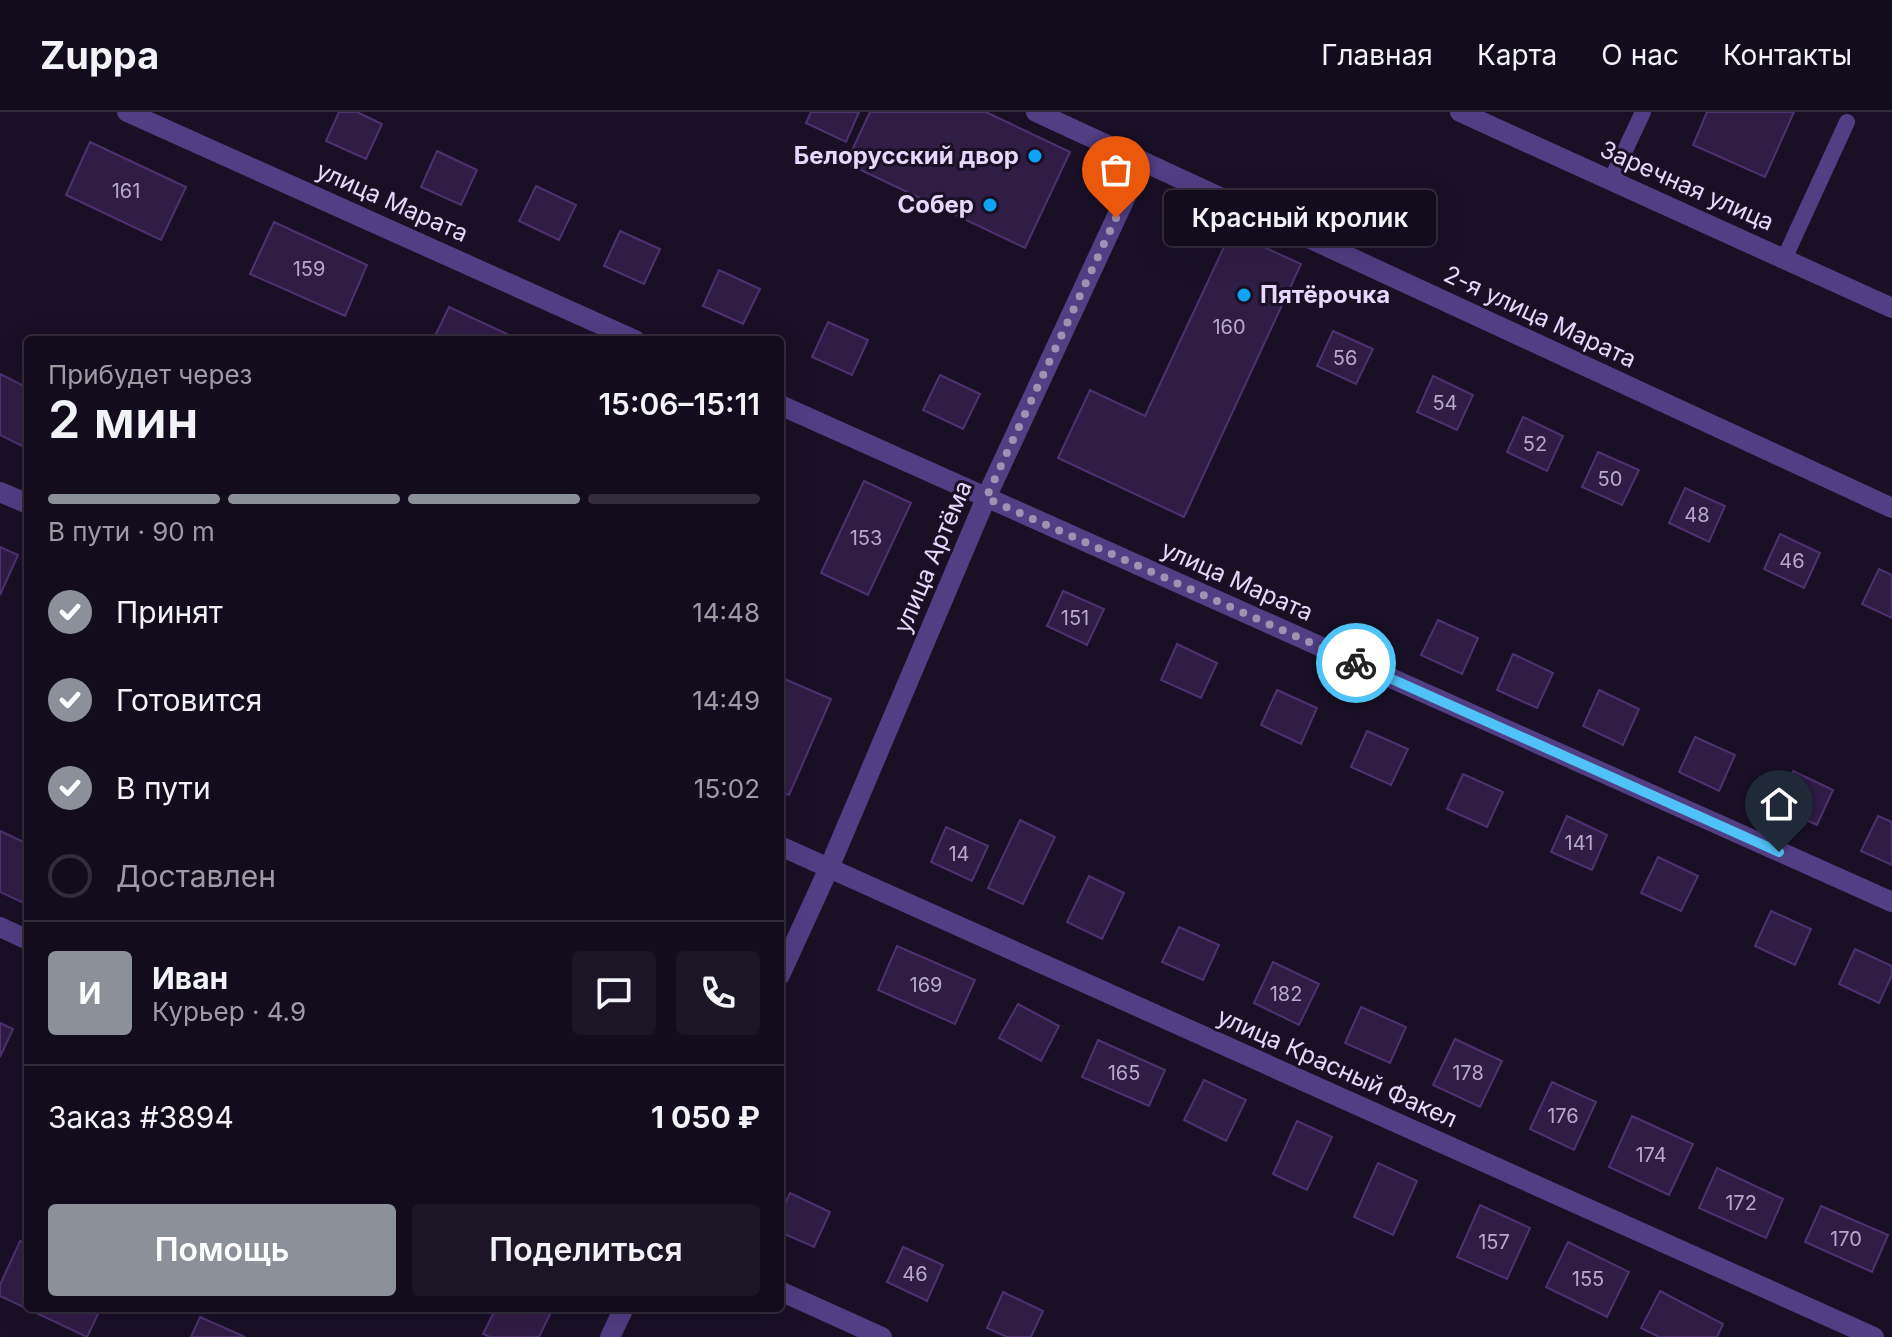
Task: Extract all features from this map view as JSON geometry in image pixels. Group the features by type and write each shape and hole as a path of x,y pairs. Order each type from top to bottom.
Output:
{"street":[{"name":"улица Марата","path":"127,112 626,336"},
{"name":"2-я улица Марата","path":"1036,112 1892,508"},
{"name":"Заречная улица","path":"1460,112 1892,308"},
{"name":"улица Артёма","path":"784,966 986,498 1142,162"},
{"name":"улица Марата","path":"784,407 1892,902"},
{"path":"0,492 24,502"},
{"name":"улица Красный Факел","path":"784,848 1874,1337"},
{"path":"0,927 24,938"},
{"path":"784,1293 882,1337"},
{"path":"610,1337 622,1312"}],"lane":[{"path":"1611,180 1643,112"},
{"path":"1784,259 1847,122"}],"building":[{"path":"339,112 357,112 382,124 366,159 326,141"},
{"path":"811,112 859,112 846,142 806,123"},
{"name":"Собер","path":"870,112 986,112 1070,152 1025,248 846,163"},
{"path":"1707,112 1794,112 1765,177 1693,145"},
{"path":"90,142 186,187 161,240 66,195"},
{"path":"437,151 477,170 461,205 421,187"},
{"path":"536,186 576,205 559,240 519,221"},
{"path":"274,222 367,265 345,316 250,274"},
{"path":"620,231 660,249 644,284 604,266"},
{"path":"1231,232 1301,264 1184,517 1058,458 1090,390 1145,416"},
{"path":"719,270 760,289 743,324 703,306"},
{"path":"449,307 511,336 435,336"},
{"path":"828,322 868,340 852,375 812,357"},
{"path":"1333,331 1373,349 1356,384 1317,366"},
{"path":"0,374 24,386 24,447 0,435"},
{"path":"940,375 980,394 963,429 923,410"},
{"path":"1433,376 1473,395 1457,430 1417,412"},
{"path":"1523,417 1563,436 1547,471 1507,452"},
{"path":"1598,452 1639,470 1622,505 1582,487"},
{"path":"864,481 911,503 868,595 821,573"},
{"path":"1685,488 1725,506 1709,542 1669,523"},
{"path":"1780,534 1820,553 1804,588 1764,569"},
{"path":"0,547 18,555 0,595"},
{"path":"1879,569 1892,575 1892,618 1862,604"},
{"path":"1063,591 1104,609 1087,645 1047,626"},
{"path":"1438,620 1478,638 1462,674 1421,655"},
{"path":"1177,644 1217,663 1201,698 1161,680"},
{"path":"1513,654 1553,673 1537,708 1497,690"},
{"path":"784,679 831,699 789,795 784,793"},
{"path":"1277,690 1317,708 1301,744 1261,725"},
{"path":"1599,690 1639,709 1623,745 1583,726"},
{"path":"1367,731 1408,749 1391,785 1351,767"},
{"path":"1695,737 1735,755 1719,791 1679,772"},
{"path":"1793,771 1833,790 1817,825 1777,807"},
{"path":"1463,774 1503,792 1487,827 1447,809"},
{"path":"1567,816 1607,835 1592,870 1551,852"},
{"path":"1878,816 1892,822 1892,865 1861,851"},
{"path":"1020,820 1055,837 1023,904 988,888"},
{"path":"946,827 988,846 972,881 931,862"},
{"path":"0,831 24,842 24,903 0,892"},
{"path":"1658,857 1698,876 1681,911 1641,893"},
{"path":"1089,876 1124,893 1102,939 1067,922"},
{"path":"1771,911 1811,929 1795,965 1755,946"},
{"path":"1179,927 1219,945 1203,980 1162,962"},
{"path":"897,946 975,980 955,1024 878,990"},
{"path":"1855,949 1892,966 1892,975 1879,1003 1839,984"},
{"path":"1273,962 1319,984 1299,1025 1254,1003"},
{"path":"1018,1004 1059,1026 1041,1061 999,1038"},
{"path":"1361,1007 1406,1027 1390,1063 1345,1043"},
{"path":"0,1023 13,1029 0,1057"},
{"path":"1455,1039 1502,1061 1480,1107 1433,1085"},
{"path":"1098,1040 1165,1070 1149,1106 1082,1077"},
{"path":"1204,1080 1246,1100 1226,1141 1184,1120"},
{"path":"1552,1082 1596,1102 1574,1150 1530,1129"},
{"path":"1632,1116 1693,1144 1669,1195 1609,1167"},
{"path":"1297,1121 1332,1137 1307,1190 1273,1174"},
{"path":"1378,1163 1417,1181 1393,1235 1354,1217"},
{"path":"1717,1168 1783,1199 1766,1238 1699,1208"},
{"path":"790,1193 830,1212 814,1247 784,1234 784,1206"},
{"path":"1480,1205 1530,1228 1507,1279 1457,1257"},
{"path":"1821,1206 1888,1235 1872,1272 1805,1242"},
{"path":"20,1241 24,1243 24,1307 0,1296 0,1285"},
{"path":"1568,1242 1629,1272 1607,1317 1546,1287"},
{"path":"903,1247 943,1265 927,1301 887,1282"},
{"path":"1660,1291 1723,1324 1717,1337 1659,1337 1641,1328"},
{"path":"1003,1292 1043,1311 1031,1337 1007,1337 987,1328"},
{"path":"34,1312 99,1312 87,1337"},
{"path":"494,1312 551,1312 539,1337 490,1337 483,1334"},
{"path":"200,1317 245,1337 191,1337"}],"way so far":[{"path":"1116,218 986,498 1356,663"}],"place":[{"name":"Белорусский двор","path":"1035,156"},
{"name":"Собер","path":"990,205"},
{"name":"Красный кролик","path":"1116,218"},
{"name":"Пятёрочка","path":"1244,295"}],"route":[{"path":"1356,663 1779,852"}]}
